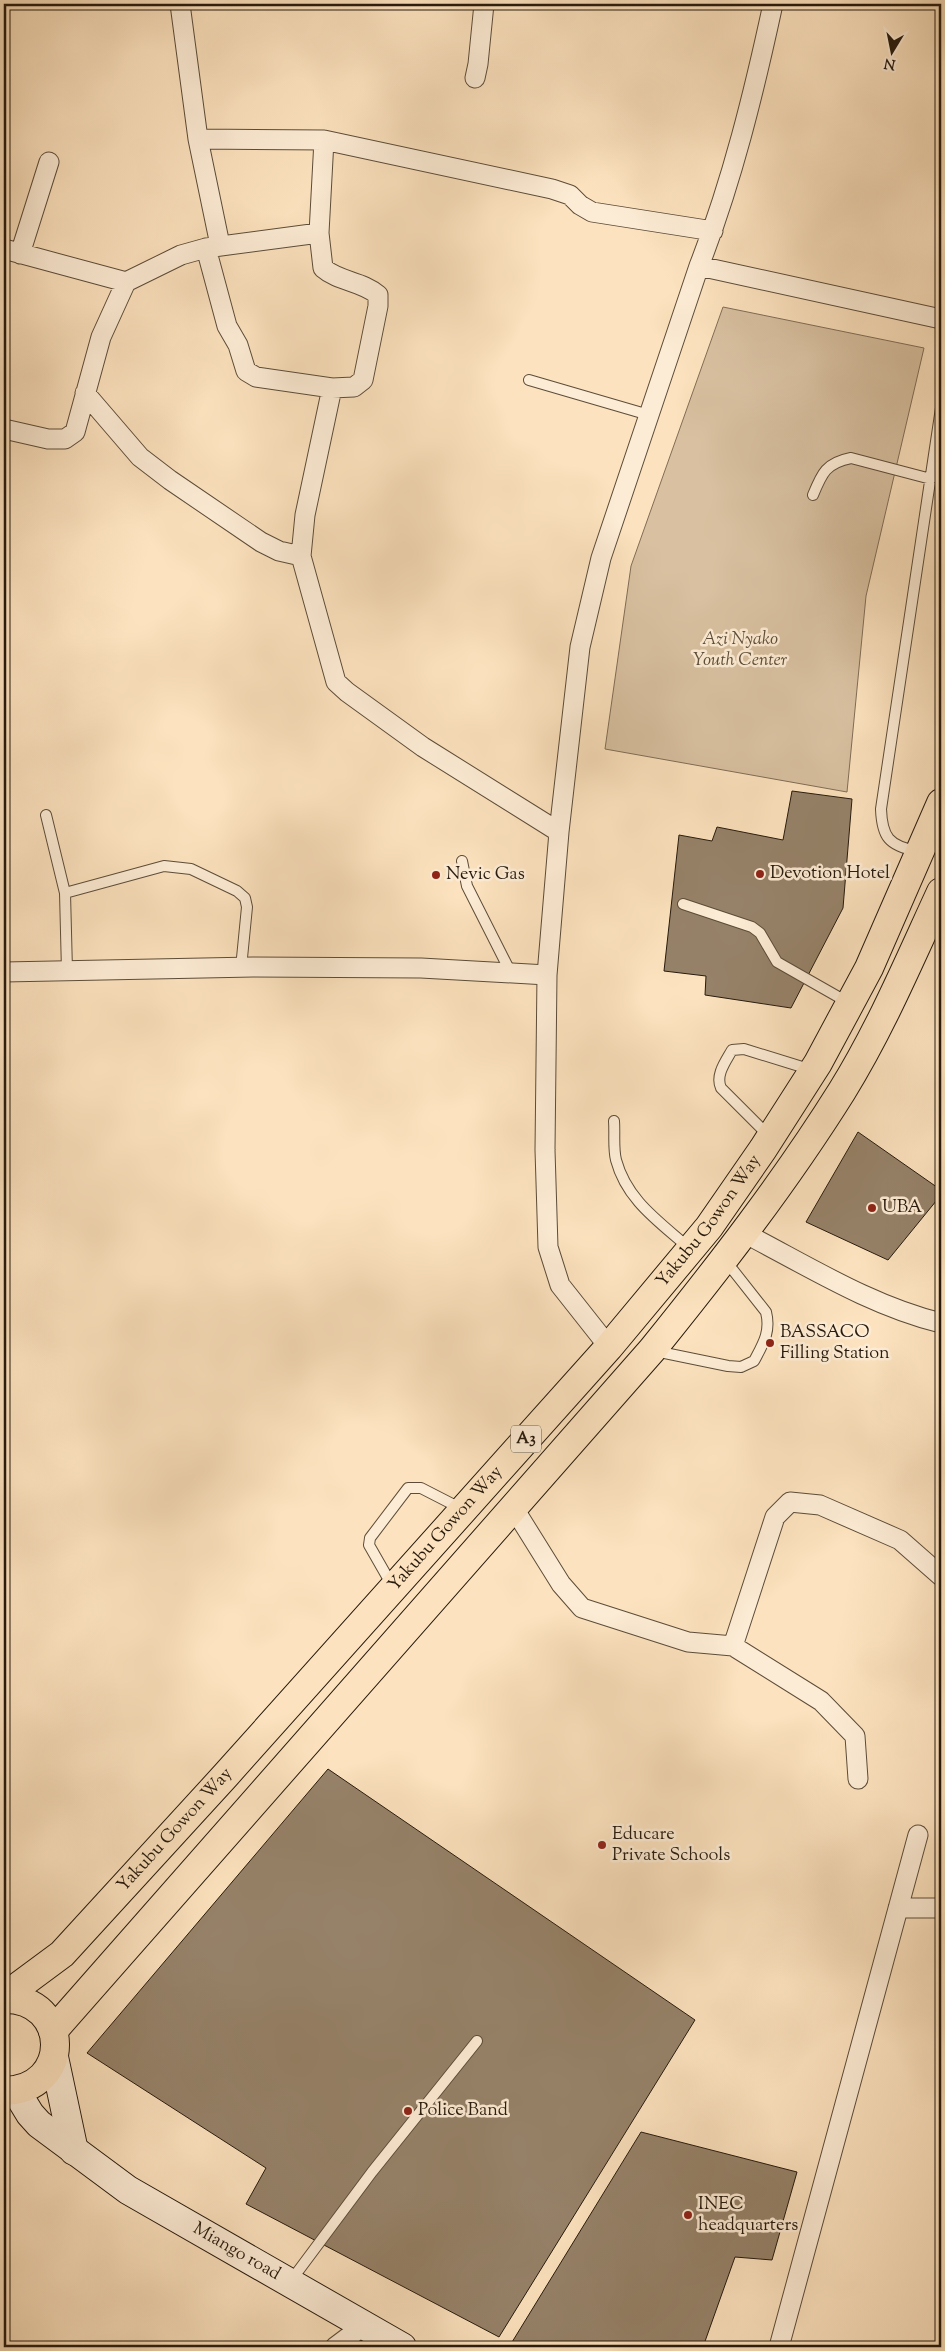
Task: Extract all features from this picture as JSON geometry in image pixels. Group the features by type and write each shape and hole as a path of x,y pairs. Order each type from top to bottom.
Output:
{"highway":[{"name":"Yakubu Gowon Way","path":"4,1998 62,1954 609,1347 709,1227 813,1071 870,968 920,852 938,820"},
{"name":"Yakubu Gowon Way","path":"10,2091 29,2087 40,2080 49,2070 54,2044 513,1507 652,1350 724,1260 842,1090 894,995 941,892"},
{"path":"4,1998 28,2002 39,2009 48,2019 54,2044"}],"main road":[{"path":"54,2044 74,2151"},
{"name":"Miango road","path":"10,2091 39,2124 128,2190 402,2347"}],"street":[{"path":"180,4 213,246 227,326 238,345 246,371 256,377 332,388 354,387 363,380 378,306 378,295 371,288 330,274 323,268 319,234 324,140"},
{"path":"475,78 484,4"},
{"path":"609,1347 560,1286 548,1247 545,1150 547,975 559,832 580,647 601,558 712,231 755,85 773,4"},
{"path":"198,139 324,140 552,189 570,195 580,205 592,212 712,231"},
{"path":"49,162 12,251 126,282"},
{"path":"4,429 48,439 65,439 75,432 101,337 126,282 181,255 213,246 319,234"},
{"path":"699,266 941,319"},
{"path":"332,388 307,506 301,556 336,682 423,748 559,832"},
{"path":"85,394 140,457 170,480 260,542 280,551 301,556"},
{"path":"4,972 241,968 421,968 547,975"},
{"path":"744,1233 863,1295 911,1316 941,1323"},
{"path":"733,1646 775,1517 790,1502 820,1505 900,1540 941,1576"},
{"path":"513,1507 561,1584 582,1608 688,1642 733,1646 821,1701 855,1736 858,1779"},
{"path":"779,2347 918,1835"},
{"path":"898,1908 941,1908"},
{"path":"335,2347 363,2326"}],"lane":[{"path":"529,380 650,415"},
{"path":"920,852 902,848 890,839 881,828 881,809 941,408"},
{"path":"813,495 822,472 838,460 851,458 931,480"},
{"path":"46,815 65,893 67,971"},
{"path":"462,861 467,886 511,973"},
{"path":"65,893 164,866 191,869 237,891 245,898 247,907 241,968"},
{"path":"683,904 752,927 760,933 777,962 850,1004"},
{"path":"770,1138 721,1088 718,1082 719,1075 732,1050 744,1049 813,1071"},
{"path":"614,1121 616,1159 623,1180 635,1200 690,1250"},
{"path":"652,1350 728,1366 741,1367 754,1361 768,1333 769,1322 766,1312 724,1260"},
{"path":"393,1588 369,1545 370,1538 408,1488 421,1488 463,1510"},
{"path":"289,2283 372,2172 477,2042"}],"green space":[{"name":"Azi Nyako Youth Center","path":"723,307 924,348 866,596 847,792 605,749 631,566"}],"building":[{"name":"Devotion Hotel","path":"792,791 852,799 843,908 791,1008 705,995 706,976 664,971 679,835 712,841 717,827 783,840"},
{"name":"UBA","path":"858,1132 941,1190 941,1195 888,1260 806,1222"},
{"name":"Police Band","path":"328,1769 695,2020 499,2337 246,2204 266,2168 87,2053"},
{"name":"INEC headquarters","path":"641,2132 797,2172 772,2260 735,2257 703,2347 509,2347"}],"place":[{"name":"Devotion Hotel","path":"760,874"},
{"name":"Nevic Gas","path":"436,875"},
{"name":"UBA","path":"872,1208"},
{"name":"BASSACO Filling Station","path":"770,1343"},
{"name":"Educare Private Schools","path":"602,1845"},
{"name":"Police Band","path":"408,2111"},
{"name":"INEC headquarters","path":"688,2215"}]}
